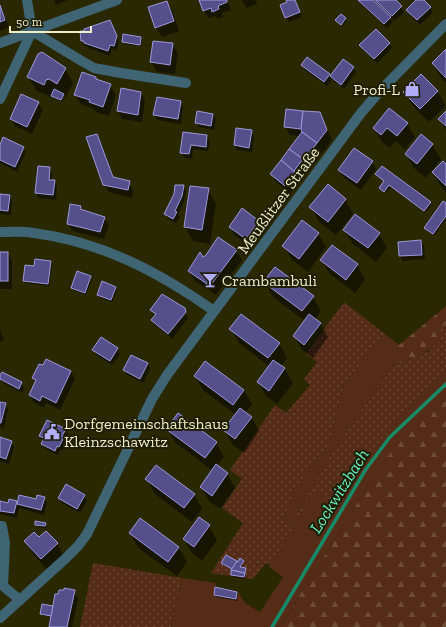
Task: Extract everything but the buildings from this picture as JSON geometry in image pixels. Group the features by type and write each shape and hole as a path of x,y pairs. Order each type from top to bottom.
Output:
{"street":[{"path":"0,99 32,31 28,0"},
{"path":"0,43 117,0"},
{"name":"Meußlitzer Straße","path":"0,618 78,546 87,534 152,399 167,375 362,113 380,91 446,24"},
{"path":"32,31 94,68 186,83"},
{"path":"0,232 32,233 52,236 84,243 115,254 174,284 214,311"},
{"path":"0,526 2,526 6,543 3,586 20,600"}],"green space":[{"path":"344,302 385,334 344,384 329,445 293,490 290,507 283,517 291,523 335,448 392,367 429,351 439,341 442,327 446,324 446,371 425,390 358,467 335,504 315,491 271,565 266,563 253,579 211,573 243,523 222,508 242,479 230,470 275,405 286,413 310,385 304,379 317,362 306,354"},
{"path":"446,306 446,324 443,328 439,341 430,349 392,367 399,345"},
{"path":"385,334 399,345 392,367 335,448 291,523 283,517 290,507 293,490 329,445 344,384"},
{"path":"446,371 446,398 397,444 373,478 280,627 171,627 182,578 216,583 214,596 236,600 238,592 245,603 260,612 283,577 269,567 315,490 336,504 358,467 425,390"},
{"path":"446,398 446,627 280,627 373,478 397,443"},
{"path":"93,563 182,578 171,627 80,627"}],"waterway":[{"name":"Lockwitzbach","path":"272,627 366,469 390,437 446,384"}],"place":[{"name":"Profi-L","path":"412,89"},
{"name":"Crambambuli","path":"210,280"},
{"name":"Dorfgemeinschaftshaus Kleinzschawitz","path":"52,432"}]}
